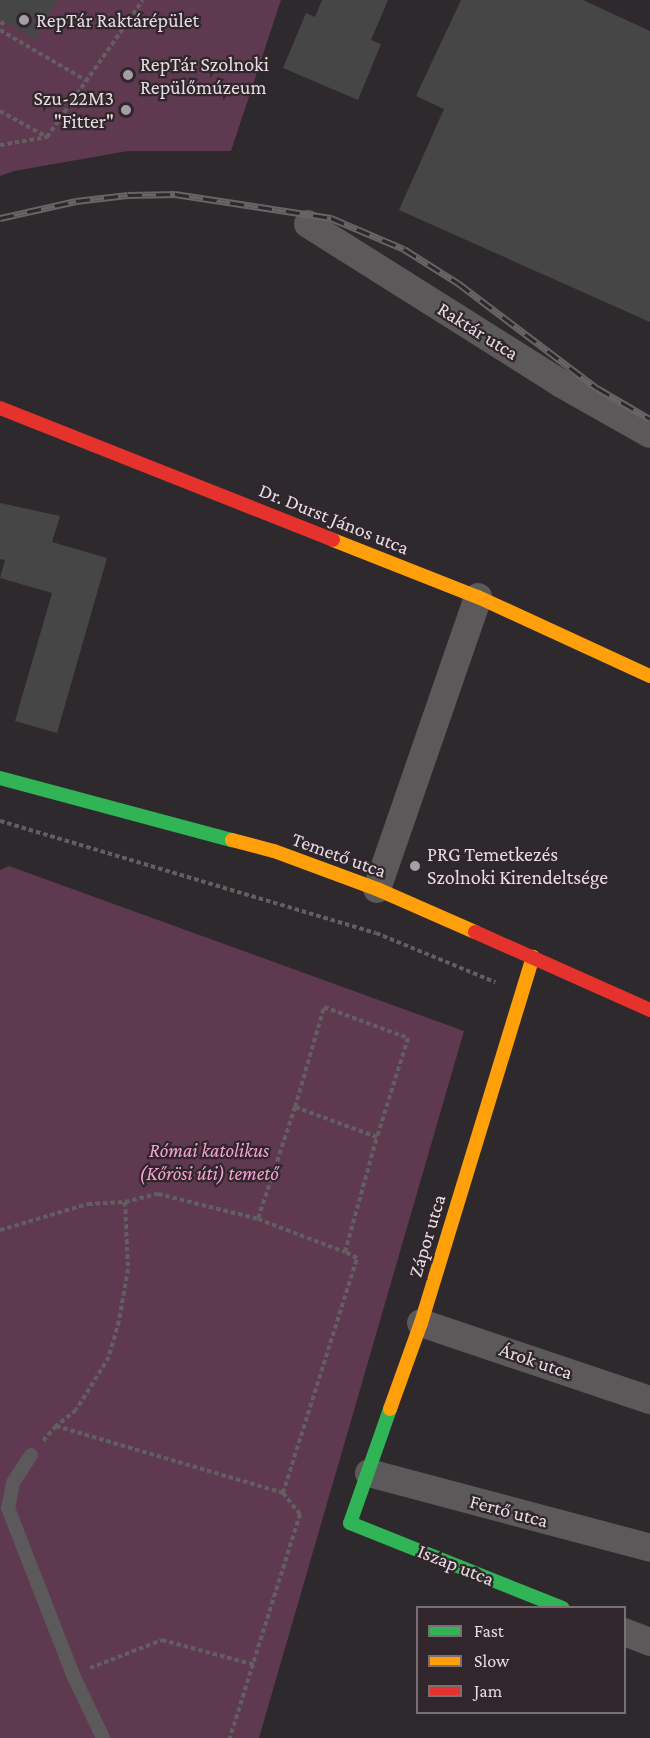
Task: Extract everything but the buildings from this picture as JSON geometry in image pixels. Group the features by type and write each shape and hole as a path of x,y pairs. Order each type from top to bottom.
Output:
{"street":[{"name":"Raktár utca","path":"308,224 560,383 650,434"},
{"name":"Dr. Durst János utca","path":"0,408 478,597 650,676"},
{"path":"377,889 478,597"},
{"name":"Temető utca","path":"0,778 274,851 377,889 650,1010"},
{"name":"Zápor utca","path":"350,1523 421,1323 533,957"},
{"name":"Árok utca","path":"421,1323 650,1400"},
{"name":"Fertő utca","path":"369,1473 650,1548"},
{"name":"Iszap utca","path":"350,1523 558,1606"},
{"path":"626,1633 650,1642"}],"lane":[{"path":"31,1455 13,1483 8,1508 73,1675 103,1738"}],"path":[{"path":"0,145 47,137 143,0"},
{"path":"1,25 6,33 88,81"},
{"path":"0,111 47,137"},
{"path":"0,821 376,933 523,993"},
{"path":"258,1219 295,1107 324,1007 398,1034 408,1038 345,1252"},
{"path":"295,1107 377,1137"},
{"path":"0,1230 88,1203 125,1202 158,1194 258,1219 357,1258 283,1493"},
{"path":"31,1455 56,1426 76,1410 109,1357 119,1321 128,1269 125,1202"},
{"path":"56,1426 283,1493 300,1514 255,1665 230,1738"},
{"path":"73,1675 162,1640 255,1665"}],"green space":[{"name":"RepTár Szolnoki Repülőmúzeum","path":"0,0 281,0 231,151 128,151 14,171 0,176"},
{"name":"Római katolikus (Kőrösi úti) temető","path":"9,866 464,1031 259,1738 0,1738 0,870"}],"railway":[{"path":"0,218 76,201 128,195 175,194 331,218 404,249 458,283 597,388 650,419"}],"traffic: fast":[{"path":"0,778 232,840"},
{"path":"390,1409 350,1523 558,1606"}],"traffic: slow":[{"path":"333,540 478,597 650,676"},
{"path":"232,840 274,851 377,889 475,932"},
{"path":"390,1409 421,1323 533,957"}],"traffic: jam":[{"path":"0,408 333,540"},
{"path":"475,932 650,1010"}],"place":[{"name":"RepTár Raktárépület","path":"24,20"},
{"name":"RepTár Szolnoki Repülőmúzeum","path":"128,75"},
{"name":"Szu-22M3 \"Fitter\"","path":"126,110"},
{"name":"PRG Temetkezés Szolnoki Kirendeltsége","path":"415,866"}]}
